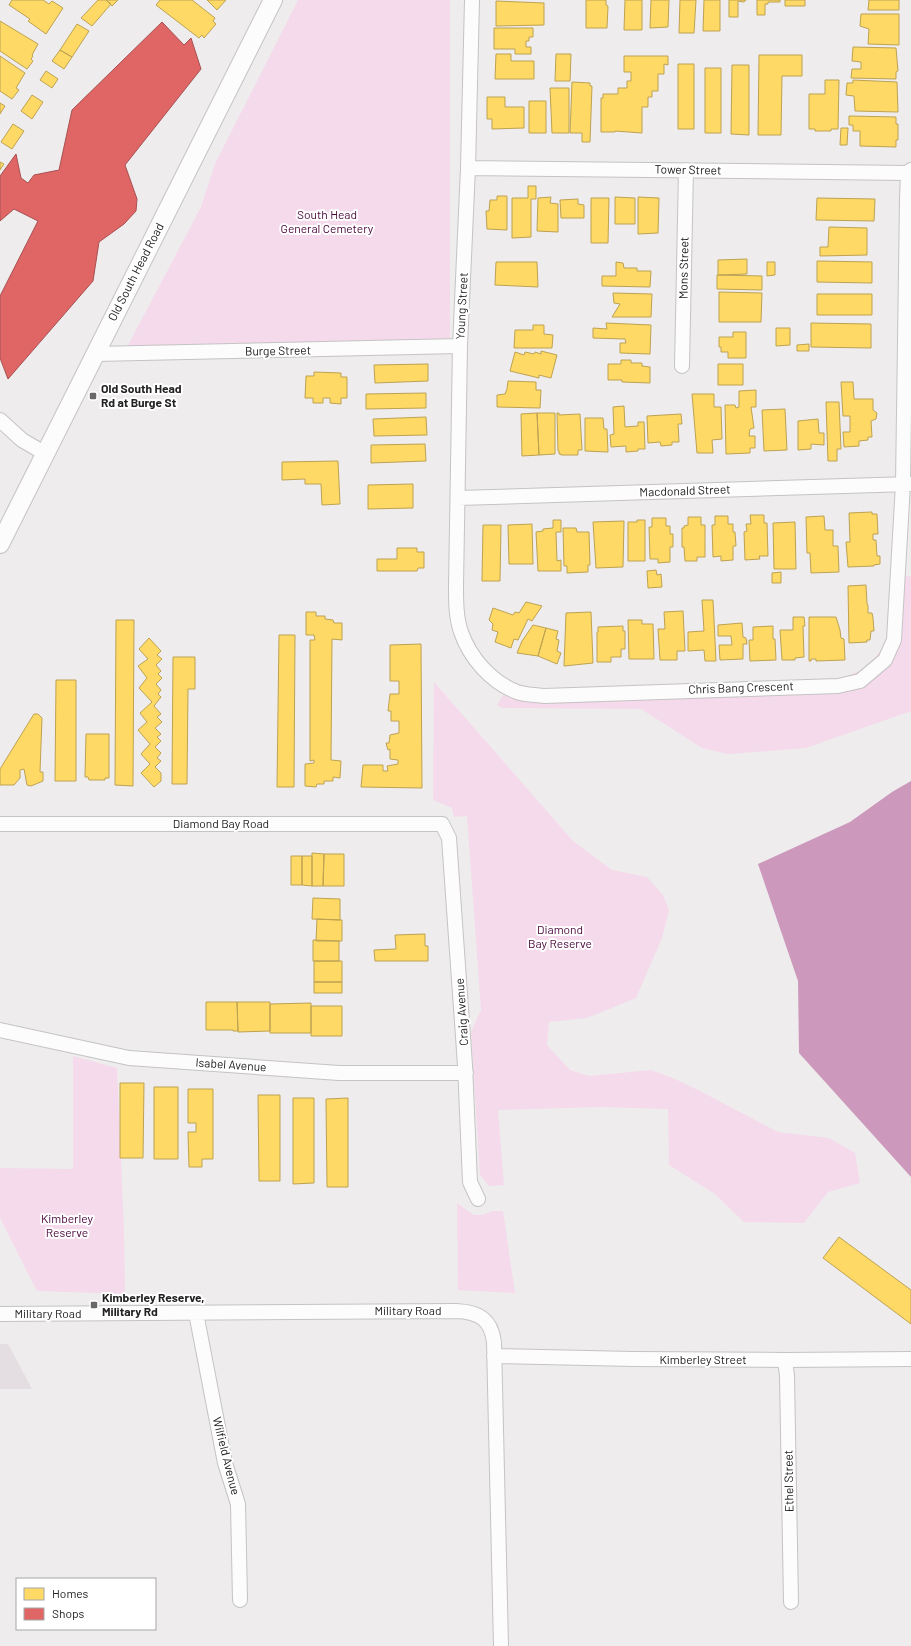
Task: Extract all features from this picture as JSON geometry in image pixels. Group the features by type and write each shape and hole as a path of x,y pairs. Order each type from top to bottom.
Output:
{"main road":[{"name":"Old South Head Road","path":"0,544 273,0"}],"street":[{"name":"Young Street","path":"457,612 456,586 460,346 468,168 472,0"},
{"name":"Tower Street","path":"468,168 910,171"},
{"name":"Mons Street","path":"682,366 686,170"},
{"name":"Chris Bang Crescent","path":"457,612 461,632 470,651 482,668 497,681 517,692 544,696 838,686 860,680 885,660 894,640 907,484 907,199 910,171"},
{"name":"Burge Street","path":"96,354 460,346"},
{"path":"0,420 22,440 46,454"},
{"name":"Macdonald Street","path":"458,498 907,484"},
{"name":"Diamond Bay Road","path":"0,824 442,824"},
{"name":"Craig Avenue","path":"442,824 449,838 466,1073 470,1182 478,1199"},
{"name":"Isabel Avenue","path":"0,1030 129,1058 339,1073 466,1073"},
{"name":"Military Road","path":"0,1314 464,1311 477,1314 486,1321 492,1332 494,1356 501,1646"},
{"name":"Wilfield Avenue","path":"196,1313 225,1463 238,1504 240,1600"},
{"name":"Kimberley Street","path":"494,1356 633,1360 911,1359"},
{"name":"Ethel Street","path":"785,1360 787,1376 791,1602"}],"shaded area":[{"path":"911,781 911,1177 799,1053 798,981 758,864 850,822 892,792"},
{"path":"0,1344 8,1344 32,1389 0,1389"}],"green space":[{"name":"South Head General Cemetery","path":"298,0 450,0 450,342 125,351 201,207 215,164"},
{"path":"911,576 911,711 806,748 728,754 702,748 641,709 502,708 497,705 503,695 521,699 826,685 866,668 893,636 901,577"},
{"name":"Diamond Bay Reserve","path":"434,682 573,841 612,870 647,877 663,895 669,910 662,938 636,998 587,1018 549,1022 547,1045 570,1070 589,1076 651,1070 700,1091 778,1132 829,1138 855,1153 860,1183 828,1192 804,1223 744,1222 715,1194 669,1165 668,1109 601,1107 498,1110 504,1185 489,1186 480,1175 471,1032 481,1010 467,816 454,817 452,808 433,800"},
{"name":"Kimberley Reserve","path":"73,1056 117,1068 124,1230 125,1294 37,1291 0,1218 0,1168 73,1169"},
{"path":"457,1203 474,1215 483,1215 492,1211 503,1211 515,1293 458,1290"}],"building: Homes":[{"path":"12,0 43,0 49,4 52,1 63,8 46,34 28,21 30,19 9,5"},
{"path":"98,0 106,0 111,4 92,26 81,18"},
{"path":"106,0 118,0 112,6"},
{"path":"160,0 192,0 215,18 213,21 216,24 204,38 202,35 199,38 156,5"},
{"path":"207,0 226,0 217,10"},
{"path":"586,0 606,0 606,5 608,6 607,28 586,28"},
{"path":"625,0 642,0 642,30 624,30"},
{"path":"651,0 669,0 668,27 650,28"},
{"path":"680,0 696,0 694,33 679,33"},
{"path":"704,0 720,0 720,31 703,31"},
{"path":"729,0 746,0 744,2 738,1 738,17 729,17"},
{"path":"757,0 780,0 780,2 768,2 768,4 765,4 765,15 757,15"},
{"path":"785,0 805,0 805,6 785,6"},
{"path":"869,0 899,0 899,10 868,10"},
{"path":"496,1 544,3 544,25 496,26"},
{"path":"861,14 899,14 899,45 868,44 869,29 860,26"},
{"path":"0,21 38,44 32,55 33,56 31,59 33,61 27,69 0,51"},
{"path":"77,24 89,31 72,57 60,50"},
{"path":"494,28 533,28 533,37 529,37 529,41 526,41 526,47 531,47 531,54 515,54 515,49 494,49"},
{"path":"853,47 896,48 898,71 896,72 896,79 851,78 852,69 861,69 861,62 852,61"},
{"path":"60,50 72,57 64,69 52,61"},
{"path":"496,54 511,54 511,61 534,61 534,79 495,79"},
{"path":"556,54 571,54 570,81 555,81"},
{"path":"759,55 802,55 802,76 782,76 781,135 758,135"},
{"path":"0,56 25,73 16,88 19,90 12,99 0,91"},
{"path":"624,56 668,56 668,65 664,64 664,74 658,74 658,91 652,91 652,97 648,97 648,107 642,107 642,133 615,131 601,132 601,98 603,98 603,94 618,94 618,88 627,88 627,81 631,81 631,72 624,72"},
{"path":"678,64 694,64 694,129 678,129"},
{"path":"732,65 749,65 749,135 731,134"},
{"path":"705,68 721,68 721,133 705,133"},
{"path":"46,71 58,79 52,88 40,80"},
{"path":"825,80 839,80 838,129 831,129 831,131 815,131 815,129 809,129 809,94 825,94"},
{"path":"853,80 897,82 898,112 855,111 854,96 846,95 847,83 853,83"},
{"path":"572,82 590,83 590,86 592,86 590,142 582,142 582,133 570,133"},
{"path":"550,88 569,88 569,133 552,133"},
{"path":"32,95 43,102 32,119 21,111"},
{"path":"487,97 505,97 505,107 524,107 524,128 492,129 492,119 487,119"},
{"path":"529,101 546,101 546,133 529,133"},
{"path":"0,103 5,106 0,114"},
{"path":"849,116 896,117 896,124 898,124 898,140 896,140 896,147 860,146 860,131 853,131 853,125 849,125"},
{"path":"13,124 24,131 12,149 1,142"},
{"path":"841,128 848,128 847,145 840,145"},
{"path":"0,162 4,164 0,170"},
{"path":"528,186 536,186 536,199 531,199 531,237 512,238 512,198 528,198"},
{"path":"497,196 507,196 507,230 487,229 486,211 489,211 490,200 497,200"},
{"path":"551,197 550,203 558,204 558,232 537,231 538,198"},
{"path":"615,197 635,198 635,224 615,224"},
{"path":"638,197 659,198 658,233 638,234"},
{"path":"591,198 609,198 608,243 591,243"},
{"path":"817,198 875,199 874,221 816,220"},
{"path":"578,199 578,204 584,205 584,218 561,218 560,200"},
{"path":"829,227 867,228 867,255 820,256 820,247 828,247"},
{"path":"747,259 747,274 718,275 718,260"},
{"path":"817,261 872,262 872,283 817,282"},
{"path":"496,262 537,262 538,287 495,285"},
{"path":"616,262 623,263 624,268 637,268 637,271 651,271 650,287 602,286 602,276 616,276"},
{"path":"767,262 775,262 775,275 767,276"},
{"path":"717,275 762,276 762,290 717,289"},
{"path":"719,292 762,293 761,322 719,322"},
{"path":"613,293 652,294 651,317 612,317 620,304 614,303"},
{"path":"817,294 872,294 872,315 817,315"},
{"path":"606,323 651,325 650,354 620,353 620,343 626,343 625,339 593,338 593,328 607,329"},
{"path":"811,323 871,324 871,348 811,347"},
{"path":"533,325 544,325 544,334 553,335 552,348 514,348 515,330 533,330"},
{"path":"776,328 790,328 790,345 776,346"},
{"path":"733,332 746,332 746,358 728,358 728,352 721,352 721,347 719,347 719,337 733,337"},
{"path":"809,344 809,351 797,351 797,345"},
{"path":"541,351 557,355 551,378 539,375 539,378 510,371 515,352 524,355 525,352 534,354 535,352 541,354"},
{"path":"621,360 631,360 631,363 642,363 642,366 650,367 650,383 608,380 608,364 621,364"},
{"path":"428,364 428,381 375,383 374,365"},
{"path":"718,364 743,364 743,385 718,385"},
{"path":"314,372 341,373 341,377 347,377 347,398 341,398 341,404 330,403 330,398 323,398 323,403 313,403 313,398 305,398 306,376 314,376"},
{"path":"508,381 536,382 536,390 541,390 540,408 497,407 497,395 505,394"},
{"path":"841,382 853,382 854,399 873,399 873,410 877,413 876,419 871,421 872,437 868,437 868,440 859,441 859,446 844,447 843,432 850,432 850,416 843,416"},
{"path":"756,390 756,407 751,407 754,428 750,429 749,436 755,436 755,448 750,448 750,453 726,454 725,405 735,405 736,408 739,407 739,391"},
{"path":"426,393 426,408 366,409 366,394"},
{"path":"692,394 714,394 714,407 721,407 722,439 712,440 713,453 697,453"},
{"path":"826,402 839,402 841,449 837,449 837,461 828,461"},
{"path":"624,406 625,427 638,426 638,422 644,422 645,449 626,452 626,446 611,447 610,435 614,434 613,407"},
{"path":"785,409 787,450 764,451 762,410"},
{"path":"537,413 539,455 522,456 521,414"},
{"path":"537,413 555,413 555,454 539,455"},
{"path":"557,413 559,413 559,415 580,414 582,450 578,450 578,455 559,454"},
{"path":"681,414 682,424 678,424 679,442 672,442 672,445 661,446 660,442 648,443 647,416"},
{"path":"426,417 427,435 374,436 373,419"},
{"path":"585,418 603,418 604,429 607,429 608,452 585,451"},
{"path":"818,419 819,433 824,433 824,445 811,444 811,449 798,450 798,421"},
{"path":"425,444 426,461 371,463 371,445"},
{"path":"338,461 340,504 322,505 321,484 305,484 305,479 282,480 282,462"},
{"path":"413,484 413,508 368,509 368,485"},
{"path":"872,512 872,514 877,514 878,534 873,534 873,540 876,540 877,556 880,556 880,564 874,566 848,567 846,542 850,542 849,513"},
{"path":"750,515 764,515 764,523 767,523 768,556 759,556 760,559 745,560 744,532 747,531 746,524 751,524"},
{"path":"715,516 728,516 728,524 733,524 736,546 733,546 733,560 721,561 721,556 713,557 712,525 715,525"},
{"path":"824,516 825,530 833,530 833,546 838,546 839,572 811,573 810,553 807,553 806,517"},
{"path":"688,517 701,517 701,525 705,525 705,557 697,557 697,561 685,561 684,547 682,547 682,528 688,525"},
{"path":"652,518 666,518 666,526 670,526 670,534 673,534 673,547 670,547 670,562 658,563 658,559 650,559 649,527 652,527"},
{"path":"553,520 561,520 561,532 556,532 557,561 561,560 561,571 538,571 536,532 543,531 543,529 553,528"},
{"path":"637,520 645,520 645,561 628,561 628,522 637,522"},
{"path":"624,521 623,567 596,568 593,522"},
{"path":"795,522 796,569 774,569 773,523"},
{"path":"532,524 533,564 509,564 508,525"},
{"path":"483,525 501,525 500,581 482,581"},
{"path":"563,528 576,528 577,532 589,532 590,565 588,565 588,572 567,573 567,566 564,566"},
{"path":"397,548 417,548 417,552 424,552 424,568 418,568 417,571 377,571 377,559 397,559"},
{"path":"656,570 657,575 661,574 662,587 648,588 647,571"},
{"path":"781,572 781,583 772,583 772,573"},
{"path":"866,585 868,613 872,613 874,631 871,631 870,640 867,640 867,642 849,643 848,586"},
{"path":"702,600 713,600 716,661 705,661 704,650 688,651 688,632 704,631"},
{"path":"526,602 542,606 532,621 528,619 518,640 514,639 511,648 495,642 498,632 492,630 493,624 489,620 493,608 513,615 515,612 519,613"},
{"path":"683,611 685,651 677,651 677,660 660,660 658,629 665,629 664,612"},
{"path":"306,612 316,612 316,616 325,616 325,619 333,620 334,623 342,623 342,640 332,639 331,760 341,761 340,778 333,777 333,781 324,781 324,784 317,784 316,787 305,786 305,764 314,763 314,760 310,761 310,640 315,640 314,635 306,635"},
{"path":"591,612 593,663 564,666 566,613"},
{"path":"793,617 804,617 804,657 795,658 795,660 782,660 780,630 793,630"},
{"path":"809,617 836,617 841,638 844,639 845,660 816,661 816,659 811,659 811,661 809,661"},
{"path":"116,620 134,620 133,786 115,785"},
{"path":"628,620 642,620 642,624 653,624 654,659 629,659"},
{"path":"742,623 743,637 746,638 747,644 743,644 743,659 720,660 719,645 732,645 731,636 718,636 718,625"},
{"path":"533,625 546,628 538,656 517,653 522,641"},
{"path":"623,626 623,631 625,631 625,649 621,649 621,657 611,657 611,662 597,662 598,627"},
{"path":"773,626 776,660 750,661 749,640 753,640 753,627"},
{"path":"546,628 558,631 556,639 559,640 557,651 561,653 557,664 538,656"},
{"path":"279,635 295,635 294,787 277,787"},
{"path":"149,638 161,651 157,655 162,659 156,665 161,671 158,674 162,678 156,684 161,690 158,694 161,697 154,706 161,714 157,717 162,722 155,728 161,734 157,737 161,741 155,747 161,753 157,758 161,761 155,767 161,773 161,781 154,787 141,773 150,764 141,754 150,744 138,730 147,722 140,713 152,702 139,688 147,678 138,666 148,659 139,649"},
{"path":"421,644 422,788 361,787 363,765 383,765 383,771 388,771 387,766 398,764 398,760 390,759 390,749 388,750 386,743 389,743 390,735 399,733 399,721 391,721 391,711 388,711 390,694 399,694 399,681 390,681 390,645"},
{"path":"173,657 195,657 195,689 188,689 187,784 172,784"},
{"path":"56,680 76,680 76,781 55,781"},
{"path":"34,714 38,714 42,718 40,772 43,772 43,781 31,786 27,785 24,769 20,770 20,778 14,785 0,785 0,769"},
{"path":"86,734 109,734 109,778 105,778 105,780 89,780 88,777 85,777"},
{"path":"312,853 324,854 323,886 312,886"},
{"path":"324,854 344,854 344,886 323,886"},
{"path":"291,856 302,856 302,885 291,885"},
{"path":"302,856 312,856 312,886 302,885"},
{"path":"313,898 340,899 340,920 312,919"},
{"path":"317,919 342,920 342,941 316,941"},
{"path":"425,934 425,946 428,946 428,961 375,961 374,950 396,949 395,935"},
{"path":"313,940 339,941 339,961 313,961"},
{"path":"314,961 342,961 342,982 314,982"},
{"path":"314,982 342,982 342,993 314,993"},
{"path":"206,1002 237,1002 238,1031 206,1030"},
{"path":"237,1002 270,1002 270,1031 238,1032"},
{"path":"311,1003 311,1033 270,1033 270,1004"},
{"path":"311,1006 342,1006 342,1036 311,1036"},
{"path":"120,1083 144,1083 143,1158 120,1158"},
{"path":"154,1087 178,1087 178,1159 154,1159"},
{"path":"188,1089 213,1089 213,1159 202,1159 202,1167 189,1167 188,1132 196,1132 196,1123 188,1123"},
{"path":"258,1095 280,1095 280,1181 259,1181"},
{"path":"293,1098 314,1098 314,1183 293,1184"},
{"path":"348,1098 348,1187 327,1187 326,1099"},
{"path":"839,1237 911,1290 911,1324 823,1258"}],"building: Shops":[{"path":"162,22 184,45 191,38 201,69 125,165 137,199 136,211 124,224 99,242 93,281 8,379 0,358 0,296 38,221 14,209 0,221 0,176 16,154 21,178 28,183 34,175 59,170 72,110"}],"place":[{"name":"Old South Head Rd at Burge St","path":"93,396"},
{"name":"Kimberley Reserve, Military Rd","path":"94,1305"}]}
